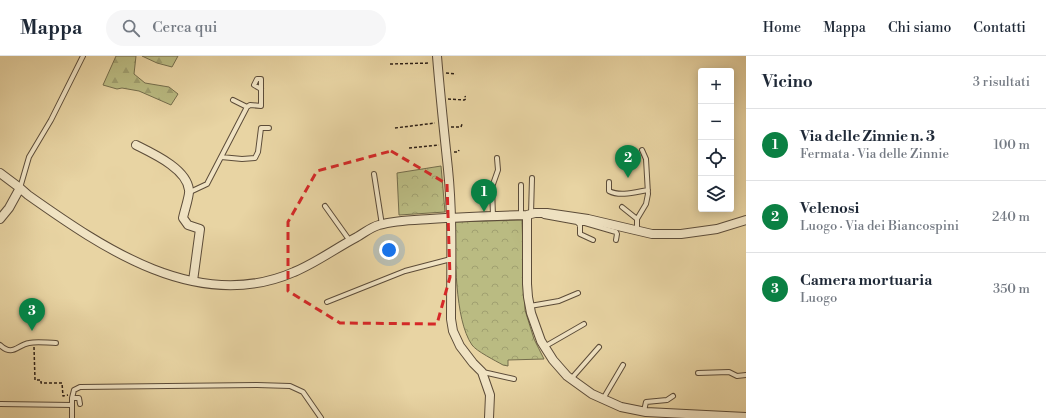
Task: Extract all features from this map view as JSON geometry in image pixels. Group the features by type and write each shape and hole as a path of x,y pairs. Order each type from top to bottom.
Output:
{"street":[{"path":"438,60 440,99 448,169 451,217 451,318 453,331 460,346 482,372 490,395 489,418"},
{"path":"136,145 152,153 181,172 187,181 190,192 183,218 188,225 200,229 193,281"},
{"path":"0,173 56,215 108,247 143,266 162,273 193,281 229,286 251,285 294,272 377,226 397,221 547,213 588,219 652,234 681,234 717,229 746,220"},
{"path":"0,219 9,208 20,188"},
{"path":"528,214 527,284 530,306 544,347 571,379 592,394 602,399 621,407 645,414 746,417"}],"lane":[{"path":"20,188 29,157 51,120 83,56"},
{"path":"233,100 247,107 250,105 261,106 261,89"},
{"path":"190,192 207,184 247,107"},
{"path":"222,157 242,159 255,158 258,152 261,128 268,128"},
{"path":"637,231 637,219 646,204 648,190 646,158 642,150"},
{"path":"492,216 492,187 498,170 497,158"},
{"path":"374,174 382,224"},
{"path":"528,214 532,178"},
{"path":"609,182 609,190 614,194 648,190"},
{"path":"521,185 528,214"},
{"path":"325,206 350,241"},
{"path":"622,207 637,219"},
{"path":"528,214 585,223 616,232 616,240"},
{"path":"577,222 580,226 580,234 593,240"},
{"path":"327,302 405,271 451,259"},
{"path":"530,306 558,301 578,293"},
{"path":"544,347 584,324"},
{"path":"0,345 5,350 14,350 29,343 56,342"},
{"path":"571,379 599,347"},
{"path":"602,399 623,365"},
{"path":"482,372 514,378"},
{"path":"698,373 729,372 736,376 746,375"},
{"path":"72,418 72,397 74,390 80,387 257,385 290,386 303,392 321,418"},
{"path":"645,414 646,402 667,400 673,396"},
{"path":"72,397 79,398 80,404"},
{"path":"0,404 72,405"}],"path":[{"path":"390,64 438,60"},
{"path":"438,73 456,74"},
{"path":"440,99 464,100 466,98 465,96"},
{"path":"395,128 443,125 461,127 462,124"},
{"path":"409,148 445,144"},
{"path":"34,343 35,380 41,380 41,383 62,383 62,396 72,397"}],"highlighted area":[{"path":"391,151 447,184 450,277 437,324 340,323 288,291 288,222 317,171"}],"green space":[{"path":"116,56 136,56 134,74 145,83 169,87 178,94 171,105 139,91 122,88 117,89 103,85"},
{"path":"142,56 178,56 172,67 157,63"},
{"path":"441,166 445,212 399,215 397,173"},
{"path":"522,220 525,310 534,339 544,359 508,360 508,366 486,356 478,350 472,345 466,334 457,286 454,222"}],"place":[{"name":"Velenosi","path":"628,178"},
{"name":"Via delle Zinnie n. 3","path":"484,212"},
{"name":"Camera mortuaria","path":"32,331"}]}
